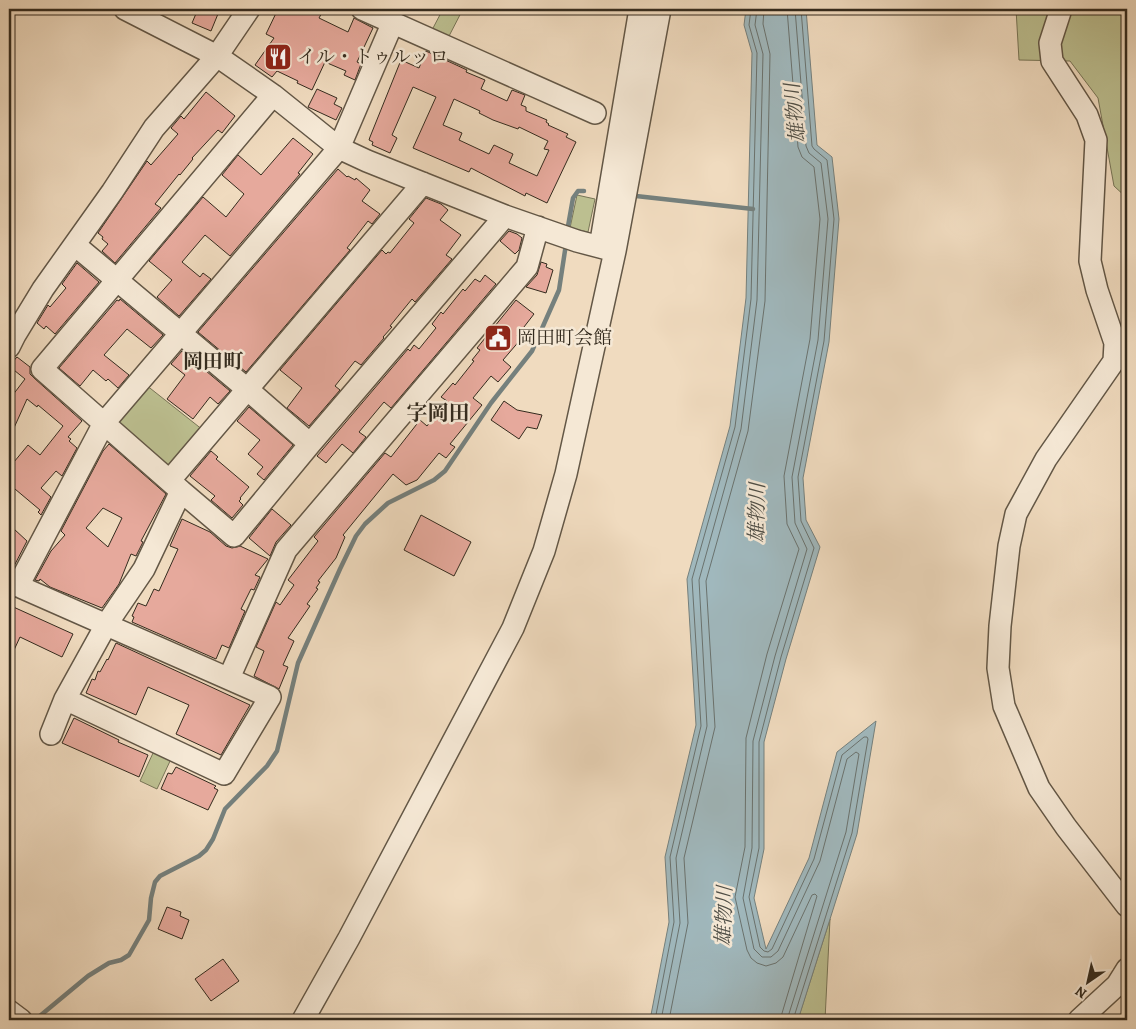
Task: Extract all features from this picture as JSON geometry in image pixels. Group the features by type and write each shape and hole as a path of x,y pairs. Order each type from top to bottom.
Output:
{"street":[{"path":"9,347 43,289 154,128 217,56 249,9"},
{"path":"362,9 594,113"},
{"path":"607,249 640,9"},
{"path":"303,1020 354,930 513,628 544,551 566,474 607,249 660,9"},
{"path":"1061,9 1050,43 1052,61 1087,115 1096,140 1090,261 1097,290 1116,343 1114,361 1046,459 1016,514 1000,626 998,668 1004,706 1039,788 1066,827 1127,906"},
{"path":"136,11 217,56 273,96 338,148 505,216 568,238 607,249"},
{"path":"65,699 224,774 270,697 13,584 104,424 338,148 393,22"},
{"path":"273,96 42,369 234,536 505,216"},
{"path":"51,734 65,699 106,625 144,569 176,485 247,389 423,183"},
{"path":"229,678 286,550 527,267 538,227"},
{"path":"75,245 310,444"},
{"path":"1078,1020 1117,985 1127,969"}],"green space":[{"path":"443,9 463,9 448,38 432,30"},
{"path":"1016,9 1127,9 1127,198 1114,186 1098,98 1070,61 1019,60"},
{"path":"577,195 595,199 588,232 570,228"},
{"path":"141,381 208,434 170,480 104,423"},
{"path":"154,751 171,759 157,789 140,781"},
{"path":"830,919 825,1020 798,1020 799,1016"}],"water":[{"name":"雄物川","path":"746,9 806,9 817,145 832,157 839,219 829,342 803,478 806,520 820,547 786,659 764,742 764,849 754,898 766,949 809,858 837,752 876,721 857,834 798,1020 650,1020 669,922 665,857 696,725 687,579 730,426 746,298 752,53 744,25"}],"building":[{"path":"198,9 220,9 211,31 192,23"},
{"path":"278,9 324,9 319,18 348,32 354,18 373,28 357,62 361,64 355,80 344,75 346,71 325,62 312,90 277,71 272,77 255,65 274,38 266,34"},
{"path":"426,51 485,80 481,89 507,101 512,90 525,95 521,105 526,107 526,111 547,120 548,125 568,134 566,137 576,142 547,203 526,193 525,196 471,168 469,172 413,148 436,97 413,87 392,135 397,138 390,153 372,145 373,142 369,140 370,137 401,60 419,68","holes":["454,99 480,111 479,113 493,120 518,129 519,127 548,141 544,149 549,150 537,176 509,163 513,154 494,145 489,154 459,140 462,133 443,125"]},
{"path":"317,89 337,98 334,104 342,108 336,120 308,107"},
{"path":"206,92 235,116 222,133 218,130 192,158 155,204 161,208 115,263 102,251 108,244 98,233 147,161 151,165 178,134 171,128 181,116 184,119"},
{"path":"293,138 313,154 298,173 300,174 230,256 205,235 182,262 200,277 203,273 211,279 179,316 157,297 172,280 149,261 203,197 226,217 244,194 222,175 238,155 261,175"},
{"path":"338,169 347,177 355,180 356,178 370,190 362,201 380,214 372,224 368,221 347,248 350,250 246,372 198,332"},
{"path":"426,198 441,204 448,210 440,220 461,235 446,255 452,259 415,302 412,299 390,326 392,327 384,338 361,365 355,361 335,386 340,390 309,426 287,408 302,388 280,370 382,250 386,254 390,253 414,223 409,219"},
{"path":"509,231 522,238 519,250 515,254 500,241"},
{"path":"541,262 547,264 546,267 553,270 546,293 526,287 537,275"},
{"path":"77,263 99,282 55,334 46,326 44,329 37,323 48,305 50,307 66,288 62,284"},
{"path":"485,275 496,284 391,408 384,402 359,432 366,437 353,453 342,444 326,463 317,456 408,349 410,351 414,345 419,349 436,328 432,324 441,312 443,314 463,289 465,291 475,279 480,282"},
{"path":"120,299 163,335 151,348 127,329 104,355 129,375 118,388 93,370 80,386 59,368 117,300 119,301"},
{"path":"516,300 534,314 517,336 521,339 503,360 511,367 498,382 491,376 473,398 482,405 450,444 455,447 446,458 439,453 417,480 406,485 393,474 343,535 345,537 336,558 318,581 320,582 316,588 318,589 307,604 310,606 288,638 294,641 283,665 288,667 279,689 254,676 264,651 256,647 276,602 280,605 294,585 288,580 318,541 314,537 385,453 391,457 420,420 427,426 447,401 441,397 453,383 455,385 474,361 472,360 480,350 477,348"},
{"path":"182,351 230,391 218,404 210,397 193,419 167,399 185,375 171,364"},
{"path":"17,357 30,367 30,374 34,378 82,421 68,437 71,439 69,441 77,448 62,476 56,471 41,488 51,497 41,515 38,512 40,510 9,484 9,468 28,445 40,455 63,426 38,405 37,407 27,399 9,439 9,400 25,379 9,366"},
{"path":"504,401 517,410 542,415 537,429 527,427 519,439 491,420"},
{"path":"249,407 293,445 264,480 257,474 263,467 248,454 260,440 237,421"},
{"path":"109,444 166,494 141,541 143,542 136,556 131,554 119,584 102,608 50,587 40,579 39,581 35,580 51,551 65,535 61,531 103,451","holes":["103,508 122,518 108,547 86,528"]},
{"path":"211,451 218,457 216,459 249,487 239,501 243,505 232,518 211,500 215,496 190,476"},
{"path":"272,509 291,525 276,542 270,556 249,538"},
{"path":"421,515 471,542 454,576 404,550"},
{"path":"182,519 210,532 226,546 232,548 240,546 268,559 255,575 260,577 254,590 251,589 241,609 245,611 229,648 222,645 216,659 132,622 134,617 132,616 138,603 146,606 154,589 159,591 178,549 170,546"},
{"path":"14,529 27,541 12,570 9,570 9,536"},
{"path":"9,605 73,634 62,657 20,637 9,661"},
{"path":"116,643 250,705 221,755 176,734 189,705 148,687 136,715 86,693 92,679 95,680 98,671 100,672 108,660"},
{"path":"74,718 119,740 118,742 148,755 139,777 62,743"},
{"path":"176,767 216,786 214,788 218,790 208,810 161,789 168,773 172,774"},
{"path":"167,907 181,912 180,916 189,920 182,939 158,929"},
{"path":"223,959 239,981 211,1001 195,979"}],"waterway":[{"path":"567,232 573,198 578,191 584,191"},
{"path":"636,196 753,209"},
{"path":"35,1020 88,976 109,963 121,960 129,955 149,920 155,882 160,876 199,856 206,850 213,839 225,809 267,766 277,751 298,663 356,536 365,524 388,503 434,480 445,471 491,403 532,351 559,290 566,244"}],"place":[{"name":"イル・トゥルッロ","path":"278,57"},
{"name":"岡田町会館","path":"498,338"}],"district":[{"name":"岡田町","path":"213,361"},
{"name":"字岡田","path":"438,413"}]}
